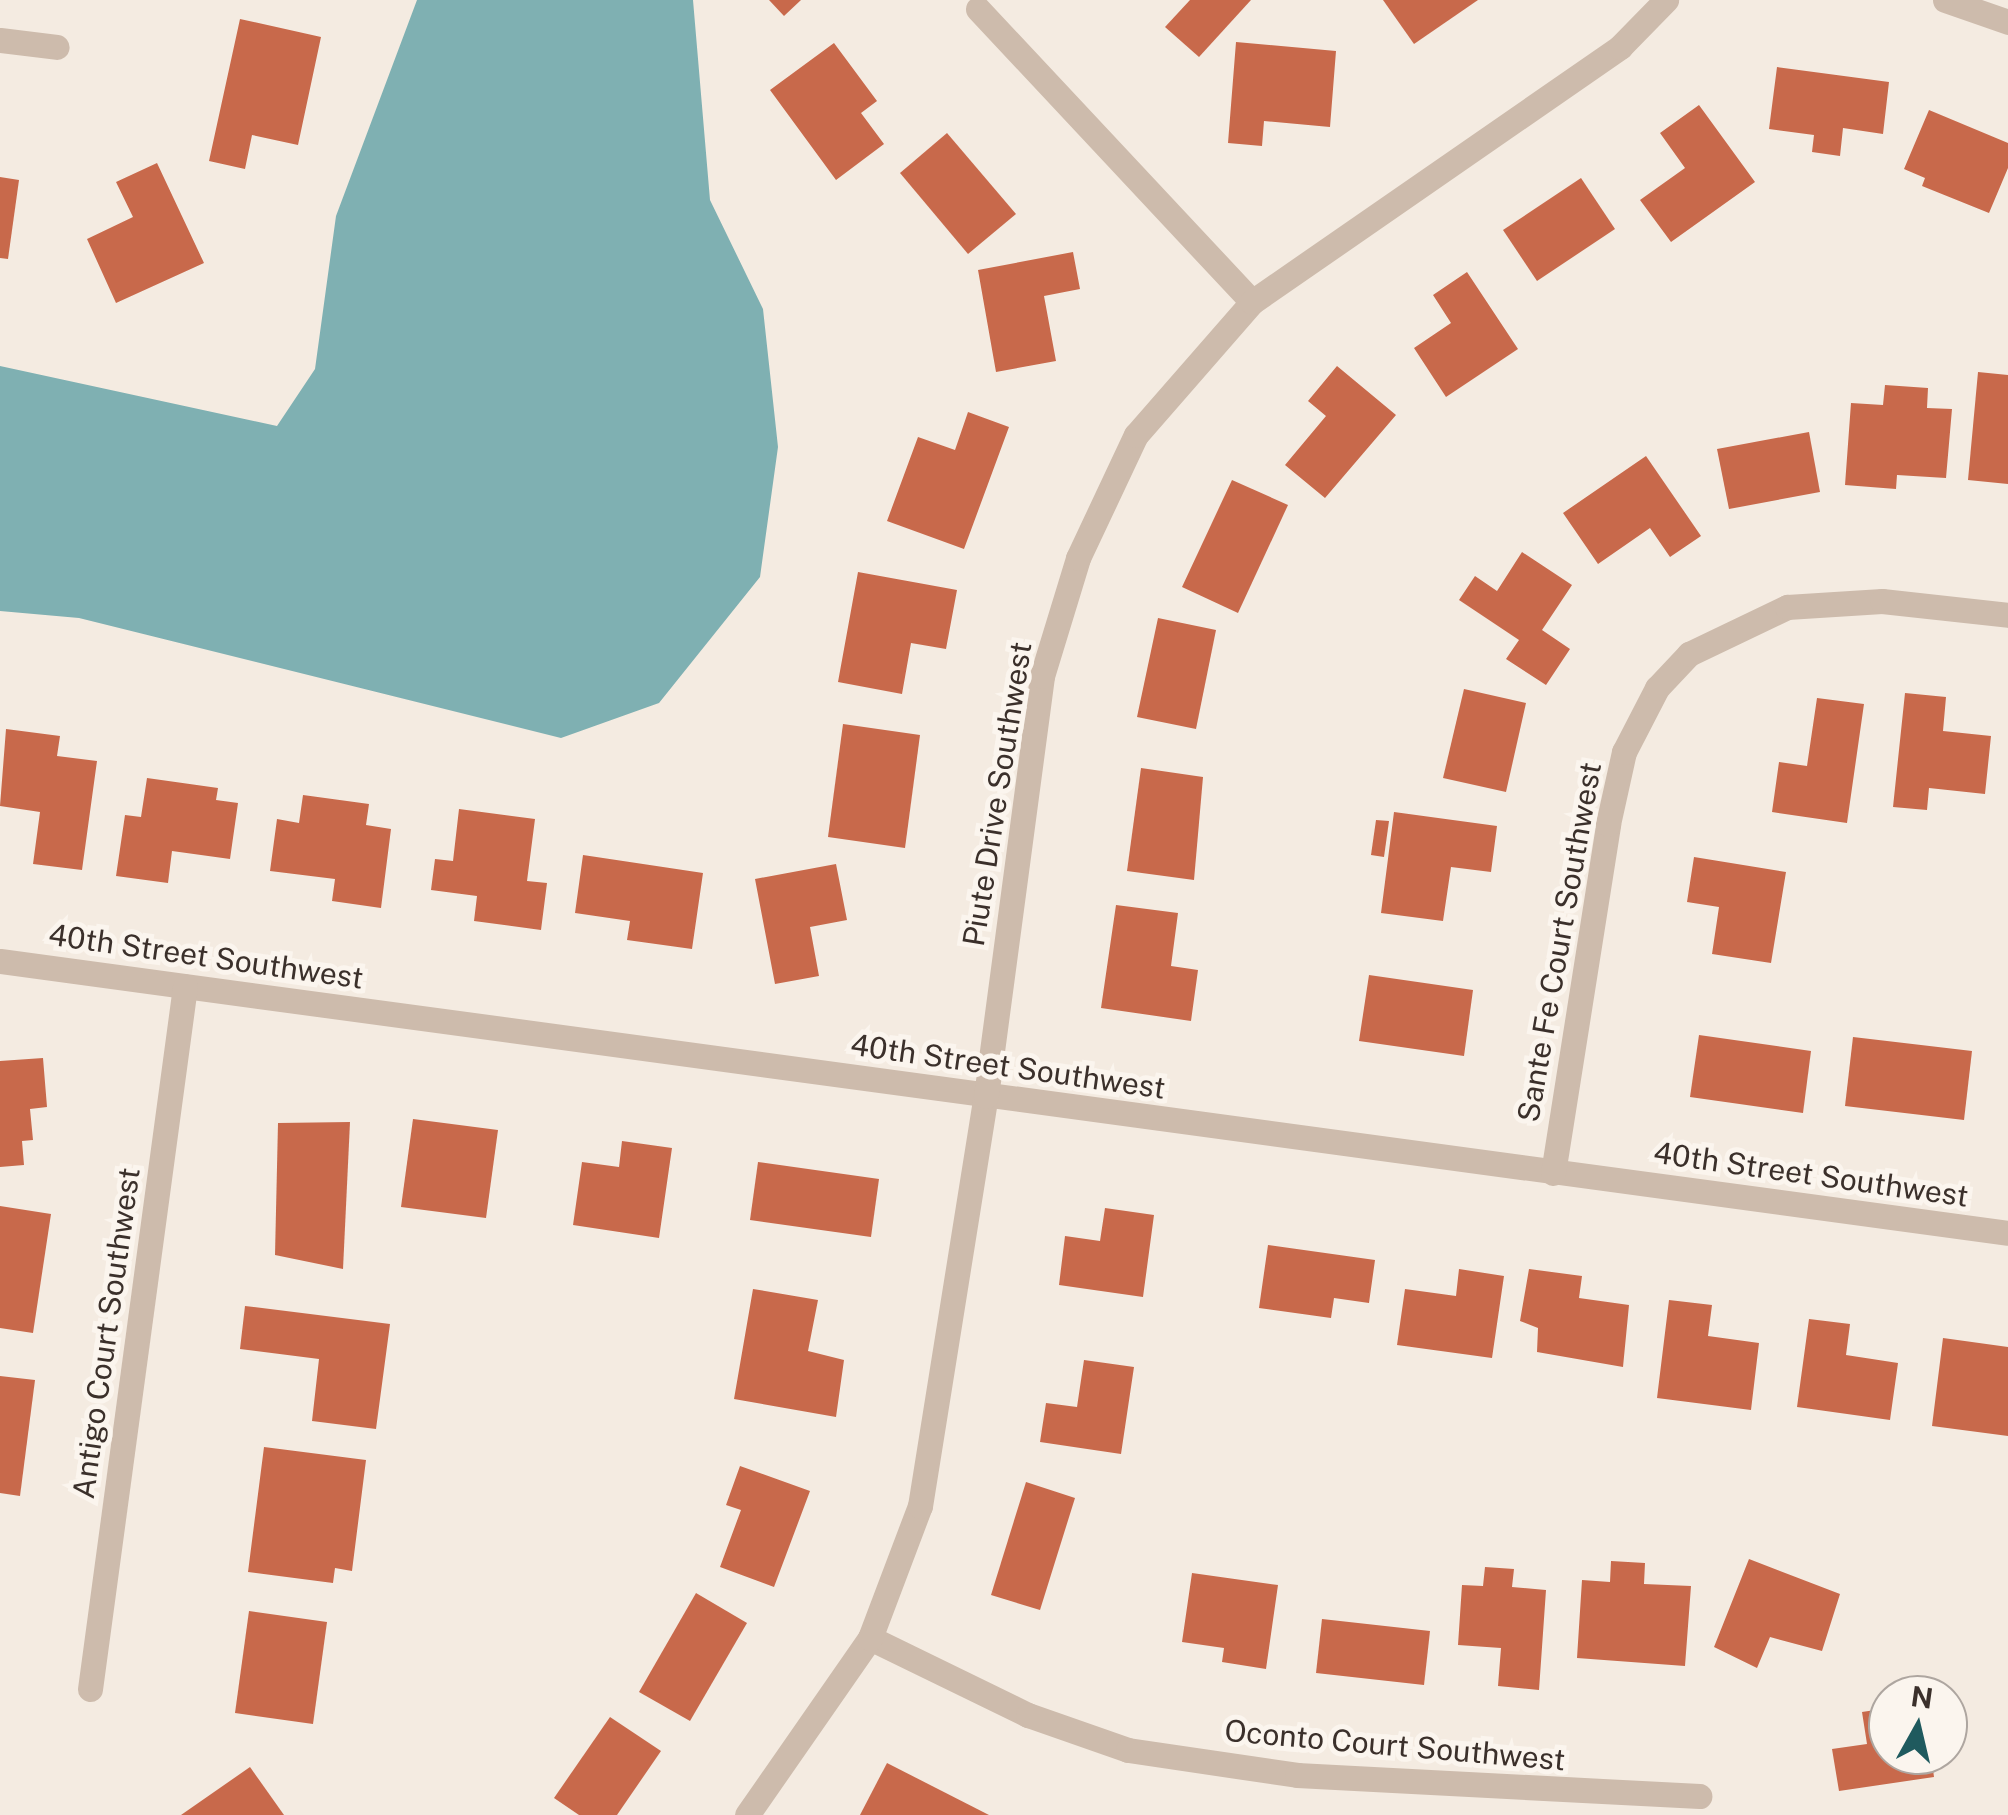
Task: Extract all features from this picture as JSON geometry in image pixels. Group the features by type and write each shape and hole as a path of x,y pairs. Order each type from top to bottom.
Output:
{"street":[{"name":"Piute Drive Southwest","path":"747,1815 870,1638 920,1506 986,1096 1042,676 1078,558 1136,434 1252,302 1620,47 1666,0"},
{"path":"1945,0 2008,22"},
{"path":"978,9 1252,302"},
{"path":"0,40 57,48"},
{"name":"Sante Fe Court Southwest","path":"1553,1173 1608,824 1624,752 1657,688 1689,654 1787,606 1882,601 2008,615"},
{"name":"40th Street Southwest","path":"0,961 2008,1233"},
{"name":"Antigo Court Southwest","path":"90,1689 185,986"},
{"name":"Oconto Court Southwest","path":"870,1638 1028,1715 1128,1750 1297,1775 1699,1796"}],"water":[{"path":"417,0 693,0 710,200 763,309 778,447 760,577 659,703 561,738 79,618 0,611 0,366 277,426 315,369 336,216"}],"building":[{"path":"769,0 801,0 784,16"},
{"path":"1190,0 1251,0 1199,57 1165,27"},
{"path":"1383,0 1478,0 1414,44"},
{"path":"240,19 321,37 298,145 252,135 245,169 209,161"},
{"path":"1236,42 1336,51 1330,127 1264,121 1262,146 1228,143"},
{"path":"834,43 877,101 861,113 884,144 836,180 770,90"},
{"path":"1777,67 1889,82 1883,134 1843,128 1840,156 1812,152 1814,135 1769,129"},
{"path":"1699,105 1755,182 1671,242 1640,200 1685,168 1660,133"},
{"path":"1929,110 2008,143 2008,168 1989,213 1922,186 1925,178 1904,169"},
{"path":"947,133 1016,214 968,254 900,173"},
{"path":"157,163 204,263 116,303 87,239 133,217 116,182"},
{"path":"0,177 19,180 8,259 0,258"},
{"path":"1581,178 1615,229 1537,281 1503,230"},
{"path":"1073,252 1080,289 1044,296 1056,361 996,372 978,270"},
{"path":"1467,272 1518,349 1446,397 1414,348 1451,323 1433,295"},
{"path":"1337,366 1396,415 1325,498 1285,465 1326,416 1308,401"},
{"path":"1978,372 2008,375 2008,484 1968,480"},
{"path":"1885,385 1928,388 1927,408 1952,409 1946,478 1897,475 1896,489 1845,485 1851,403 1883,405"},
{"path":"968,412 1009,427 964,549 887,521 918,437 955,450"},
{"path":"1809,432 1820,492 1729,509 1717,449"},
{"path":"1646,456 1701,536 1670,557 1650,528 1598,564 1563,513"},
{"path":"1232,480 1288,505 1238,613 1182,587"},
{"path":"1522,552 1572,585 1542,630 1570,649 1546,685 1506,659 1519,640 1459,600 1475,576 1497,591"},
{"path":"858,572 957,590 946,649 911,643 902,694 838,682"},
{"path":"1158,618 1216,630 1196,729 1137,717"},
{"path":"1464,689 1526,703 1506,792 1443,778"},
{"path":"1905,693 1946,697 1943,731 1991,736 1985,794 1929,788 1927,810 1893,807"},
{"path":"1817,698 1864,704 1847,823 1772,812 1779,762 1807,766"},
{"path":"843,724 920,735 905,848 828,837"},
{"path":"6,729 60,736 57,756 97,761 82,870 33,864 40,812 0,806"},
{"path":"1141,768 1203,777 1194,880 1127,871"},
{"path":"147,778 218,788 216,800 238,803 230,859 172,851 168,883 116,876 125,815 141,817"},
{"path":"303,795 369,804 366,825 391,829 381,908 332,901 335,879 270,871 277,819 299,823"},
{"path":"459,809 535,819 527,881 547,883 541,930 474,921 477,896 431,890 435,859 453,861"},
{"path":"1394,812 1497,826 1491,872 1451,867 1443,921 1381,913"},
{"path":"1376,820 1389,821 1384,857 1371,855"},
{"path":"583,855 703,873 692,949 627,940 630,921 575,913"},
{"path":"1694,857 1786,872 1771,963 1712,954 1719,907 1687,902"},
{"path":"836,864 847,920 810,927 819,976 775,984 755,879"},
{"path":"1116,905 1178,913 1171,966 1198,970 1191,1021 1101,1008"},
{"path":"1369,975 1473,990 1464,1056 1359,1041"},
{"path":"1699,1035 1811,1051 1803,1113 1690,1097"},
{"path":"1853,1037 1972,1051 1964,1120 1845,1106"},
{"path":"43,1058 47,1107 30,1109 33,1140 22,1141 24,1165 0,1167 0,1061"},
{"path":"413,1119 498,1130 486,1218 401,1207"},
{"path":"350,1122 343,1269 275,1255 278,1123"},
{"path":"622,1141 672,1148 659,1238 573,1225 582,1162 619,1167"},
{"path":"758,1162 879,1179 871,1237 750,1220"},
{"path":"0,1206 51,1214 33,1333 0,1328"},
{"path":"1105,1208 1154,1215 1143,1297 1059,1285 1065,1236 1100,1241"},
{"path":"1268,1245 1375,1260 1369,1303 1334,1298 1331,1318 1259,1308"},
{"path":"1459,1269 1504,1276 1492,1358 1397,1345 1405,1289 1456,1296"},
{"path":"1529,1269 1582,1276 1579,1298 1629,1305 1623,1367 1537,1352 1538,1328 1520,1321"},
{"path":"753,1289 818,1300 808,1351 844,1360 836,1417 734,1399"},
{"path":"1669,1300 1712,1305 1708,1336 1759,1343 1751,1410 1657,1398"},
{"path":"245,1306 390,1324 376,1429 312,1421 319,1359 240,1349"},
{"path":"1809,1319 1850,1324 1846,1355 1898,1363 1890,1420 1797,1407"},
{"path":"1943,1338 2008,1347 2008,1436 1932,1426"},
{"path":"1084,1360 1134,1367 1121,1454 1040,1442 1046,1403 1077,1407"},
{"path":"0,1376 35,1380 20,1496 0,1493"},
{"path":"264,1447 366,1460 352,1571 335,1568 333,1583 248,1572"},
{"path":"740,1466 810,1491 774,1587 720,1567 741,1510 726,1505"},
{"path":"1026,1482 1075,1498 1040,1610 991,1595"},
{"path":"1749,1559 1840,1594 1822,1651 1770,1637 1757,1668 1714,1647"},
{"path":"1611,1561 1645,1563 1644,1584 1691,1586 1685,1666 1577,1658 1582,1580 1610,1582"},
{"path":"1485,1567 1514,1569 1512,1587 1546,1590 1539,1690 1498,1686 1501,1648 1458,1645 1462,1585 1483,1586"},
{"path":"1192,1573 1278,1585 1266,1669 1222,1662 1224,1648 1182,1642"},
{"path":"696,1593 747,1623 690,1721 639,1692"},
{"path":"249,1611 327,1622 313,1724 235,1713"},
{"path":"1322,1619 1430,1631 1424,1685 1316,1673"},
{"path":"1868,1711 1868,1775 1934,1777 1839,1791 1832,1749 1867,1744 1862,1712"},
{"path":"610,1717 661,1751 617,1815 579,1815 554,1798"},
{"path":"887,1763 989,1815 860,1815"},
{"path":"250,1767 284,1815 181,1815"}]}
